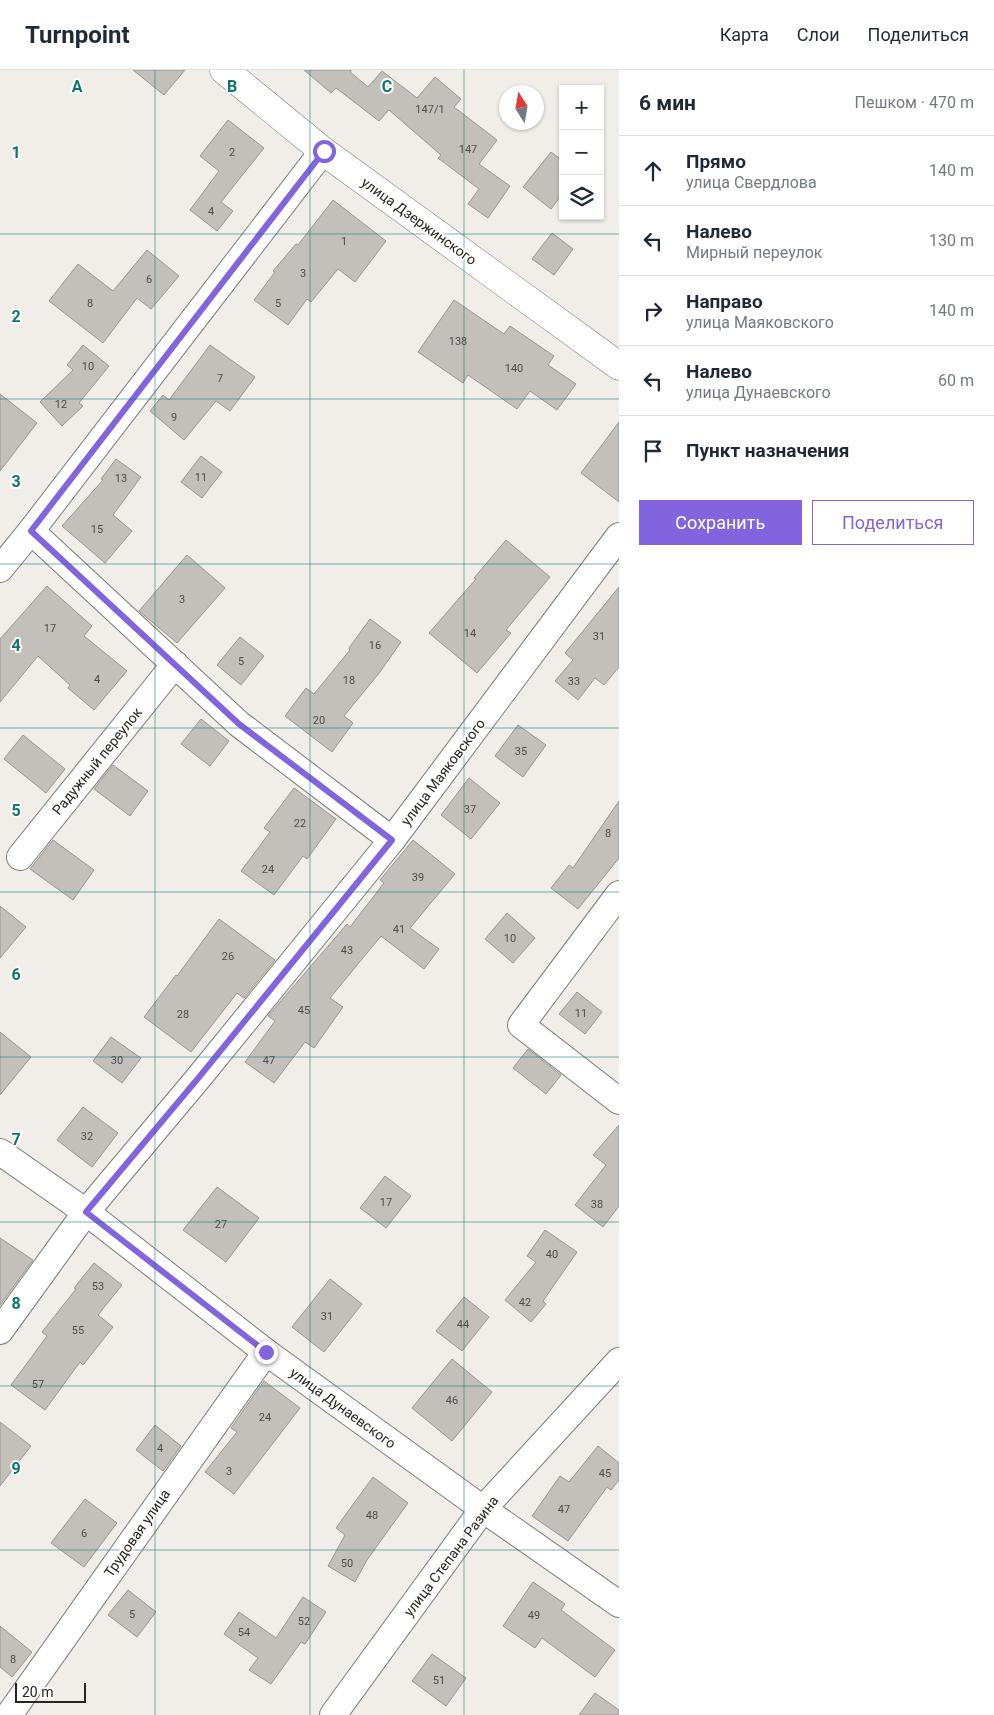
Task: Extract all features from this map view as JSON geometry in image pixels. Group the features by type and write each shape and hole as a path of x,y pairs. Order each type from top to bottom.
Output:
{"street":[{"name":"улица Дзержинского","path":"224,70 324,151 619,366"},
{"path":"0,569 324,151"},
{"path":"31,531 239,724 392,840"},
{"name":"улица Маяковского","path":"0,1331 86,1212 200,1076 392,840 619,536"},
{"name":"Радужный переулок","path":"20,857 175,664"},
{"path":"619,894 521,1024 619,1101"},
{"name":"улица Дунаевского","path":"0,1152 86,1212 266,1352 483,1509 619,1604"},
{"name":"Трудовая улица","path":"9,1715 266,1352"},
{"name":"улица Степана Разина","path":"333,1715 483,1509 619,1361"}],"building":[{"path":"133,70 185,70 164,95"},
{"path":"304,70 352,70 350,72 368,87 382,71 417,98 435,77 461,99 454,107 497,140 479,164 510,186 488,218 468,204 479,189 438,158 441,155 389,110 379,121 336,88 331,93"},
{"path":"228,120 264,148 221,202 233,211 217,231 190,210 219,171 200,156"},
{"path":"551,152 559,158 559,198 551,209 523,187"},
{"path":"333,200 386,241 355,282 338,269 311,302 307,299 288,325 254,300 275,272 273,271 296,244 298,245"},
{"path":"552,233 573,249 554,275 532,259"},
{"path":"147,250 179,276 151,309 137,298 103,343 49,301 78,264 113,291"},
{"path":"454,300 504,334 510,326 554,356 548,365 576,384 557,410 530,391 517,409 468,375 463,383 418,352"},
{"path":"83,345 109,366 79,403 83,406 62,426 40,402 73,370 67,365"},
{"path":"210,345 255,377 230,411 216,401 184,440 150,411 163,395 169,400"},
{"path":"0,394 37,423 0,471"},
{"path":"619,422 619,502 581,473"},
{"path":"201,456 222,472 202,498 181,482"},
{"path":"116,459 141,477 113,515 132,531 105,563 62,526 103,480 101,479"},
{"path":"506,540 550,577 506,630 511,633 477,673 429,633 476,579 474,578"},
{"path":"187,555 225,588 177,643 139,611"},
{"path":"47,586 92,626 84,636 127,671 94,710 68,688 70,685 38,656 0,702 0,639"},
{"path":"619,587 619,667 604,685 595,678 578,700 555,681 573,660 565,653"},
{"path":"370,619 401,642 380,672 344,716 353,723 332,752 285,716 306,688 314,694 350,650 349,648"},
{"path":"240,637 264,656 241,685 217,665"},
{"path":"201,719 229,741 210,766 181,744"},
{"path":"518,725 546,745 523,777 495,756"},
{"path":"23,735 65,769 46,793 4,759"},
{"path":"113,765 148,791 130,816 94,789"},
{"path":"469,778 500,803 471,839 441,815"},
{"path":"294,788 336,819 307,859 303,856 274,895 241,871 270,832 264,828"},
{"path":"619,801 619,858 578,909 551,888 569,865 573,868"},
{"path":"53,840 94,870 73,900 30,869"},
{"path":"413,840 455,874 410,928 439,949 424,969 381,936 330,998 343,1007 314,1048 305,1042 274,1083 245,1062 275,1021 268,1016 347,924 350,927 384,883 380,880"},
{"path":"0,906 26,927 0,958"},
{"path":"507,913 535,938 513,963 485,939"},
{"path":"219,919 275,960 244,998 237,993 191,1052 144,1017"},
{"path":"577,992 602,1012 585,1034 559,1014"},
{"path":"0,1032 31,1057 0,1095"},
{"path":"111,1037 141,1058 122,1083 93,1061"},
{"path":"528,1049 561,1075 546,1094 513,1068"},
{"path":"83,1107 118,1133 92,1167 57,1140"},
{"path":"619,1125 619,1206 603,1227 575,1205 606,1165 593,1155"},
{"path":"385,1176 411,1196 386,1228 360,1208"},
{"path":"217,1187 259,1218 226,1262 183,1230"},
{"path":"545,1230 577,1252 543,1301 546,1304 531,1322 505,1300 536,1262 527,1256"},
{"path":"0,1238 33,1260 0,1305"},
{"path":"94,1263 122,1285 98,1315 113,1327 83,1365 80,1362 45,1410 11,1385 47,1336 42,1332"},
{"path":"330,1279 362,1304 324,1352 292,1327"},
{"path":"464,1297 489,1317 462,1351 436,1331"},
{"path":"452,1359 492,1392 452,1441 412,1408"},
{"path":"264,1381 300,1408 234,1494 205,1472 237,1432 231,1428"},
{"path":"0,1422 31,1446 0,1486"},
{"path":"155,1425 181,1446 163,1471 136,1450"},
{"path":"598,1446 619,1463 619,1480 611,1490 607,1487 568,1541 532,1516 560,1476 569,1482"},
{"path":"373,1477 408,1503 367,1560 355,1582 328,1566 345,1535 336,1528"},
{"path":"85,1499 117,1523 84,1567 51,1543"},
{"path":"533,1582 565,1604 561,1610 615,1650 595,1677 542,1638 535,1648 503,1626"},
{"path":"128,1590 156,1612 137,1637 108,1615"},
{"path":"303,1597 326,1612 305,1644 301,1642 271,1684 249,1670 258,1658 224,1634 239,1612 276,1638"},
{"path":"0,1626 32,1652 12,1677 0,1667"},
{"path":"432,1654 466,1678 446,1706 412,1681"},
{"path":"595,1693 619,1710 619,1715 579,1715"}],"route":[{"path":"266,1352 86,1212 200,1076 392,840 239,724 31,531 324,151"}]}
